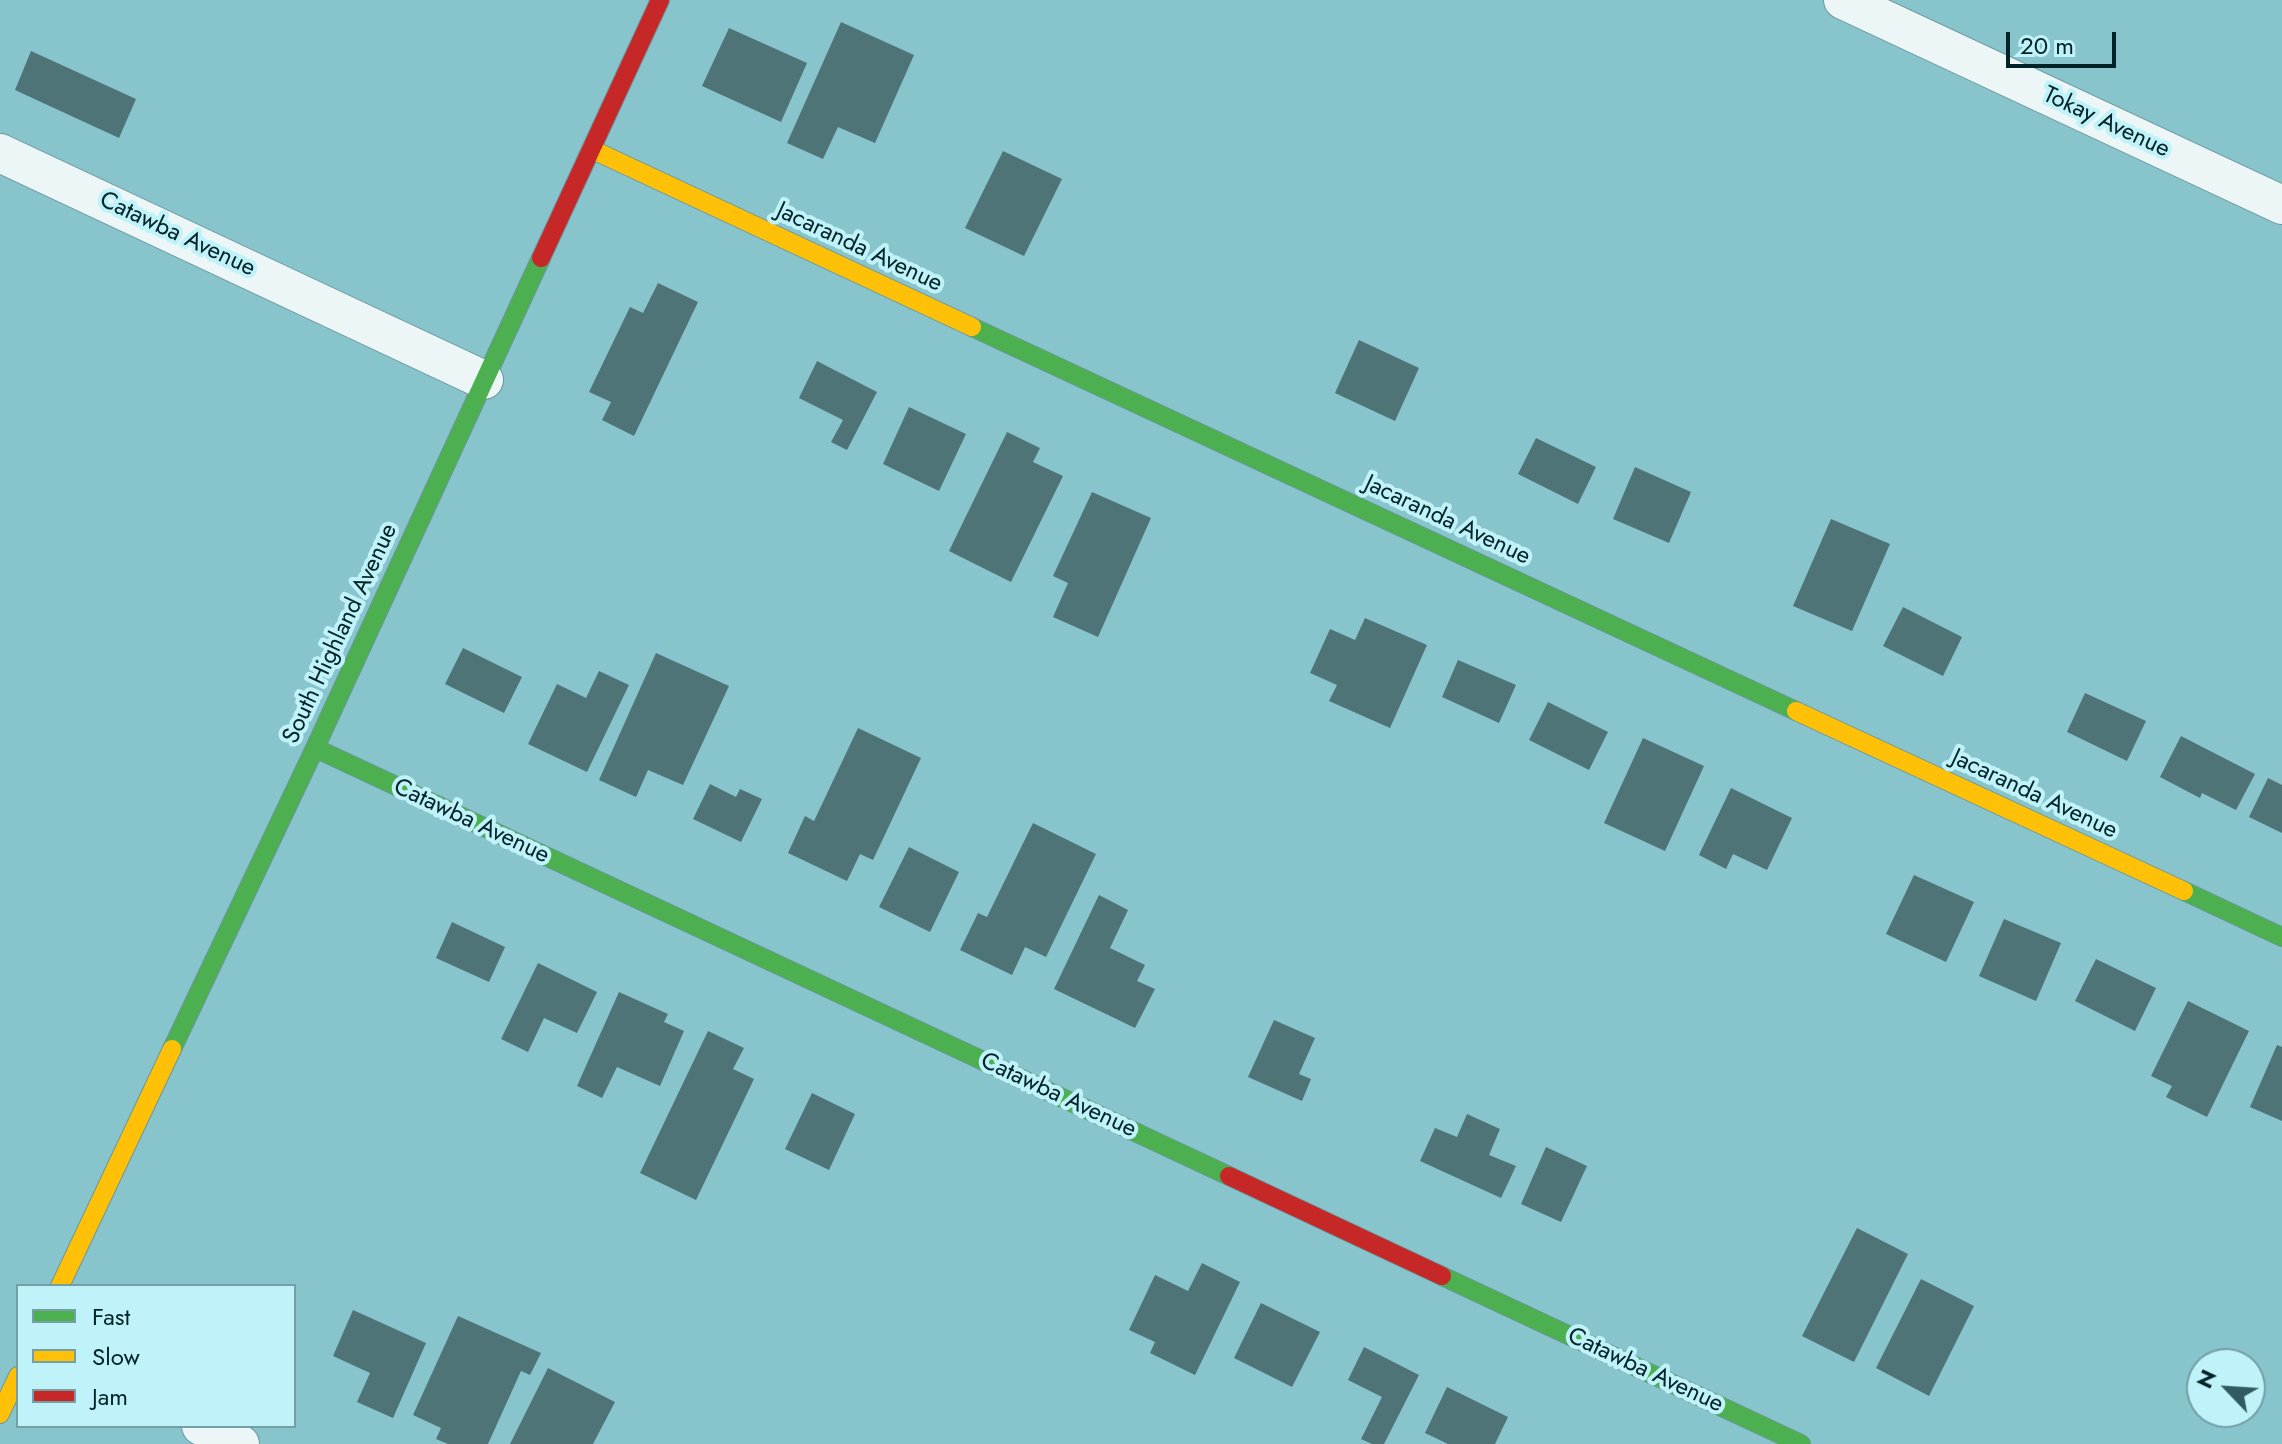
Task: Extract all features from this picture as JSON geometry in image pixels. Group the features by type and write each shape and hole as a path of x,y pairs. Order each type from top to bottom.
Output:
{"street":[{"name":"South Highland Avenue","path":"61,1284 315,748 660,0"},
{"name":"Tokay Avenue","path":"1843,0 2282,205"},
{"name":"Jacaranda Avenue","path":"591,149 2282,937"},
{"name":"Catawba Avenue","path":"0,153 484,380"},
{"name":"Catawba Avenue","path":"315,748 1801,1444"},
{"path":"0,1414 16,1380"},
{"path":"205,1428 240,1444"}],"building":[{"path":"841,22 914,55 875,143 838,127 823,159 787,143"},
{"path":"729,28 807,63 781,122 702,86"},
{"path":"31,51 136,99 119,138 15,90"},
{"path":"1003,151 1062,179 1024,256 965,228"},
{"path":"658,283 698,302 634,436 602,420 611,402 589,392 630,307 643,313"},
{"path":"1359,340 1419,368 1395,421 1335,393"},
{"path":"817,361 877,392 847,450 831,442 843,420 799,398"},
{"path":"909,407 966,434 939,491 883,464"},
{"path":"1007,432 1040,448 1033,462 1063,476 1011,582 949,551"},
{"path":"1536,438 1596,467 1578,504 1518,474"},
{"path":"1635,467 1691,492 1669,543 1613,519"},
{"path":"1092,492 1151,518 1098,637 1053,617 1068,583 1053,576"},
{"path":"1831,519 1890,544 1852,631 1793,606"},
{"path":"1903,607 1962,637 1943,676 1883,646"},
{"path":"1365,618 1427,645 1390,728 1329,701 1337,685 1310,673 1330,629 1355,640"},
{"path":"463,648 522,677 504,713 445,684"},
{"path":"656,653 729,686 683,785 648,770 636,797 599,780"},
{"path":"1458,660 1516,685 1499,723 1442,697"},
{"path":"599,671 629,685 587,772 528,744 557,684 586,698"},
{"path":"2085,693 2146,721 2127,761 2067,732"},
{"path":"1548,702 1608,732 1589,770 1529,740"},
{"path":"858,728 921,758 873,860 860,854 847,881 788,853 805,816 814,821"},
{"path":"2181,736 2255,774 2236,810 2202,793 2200,798 2160,777"},
{"path":"1643,738 1704,766 1665,851 1604,823"},
{"path":"2268,778 2282,785 2282,833 2249,817"},
{"path":"710,784 736,797 740,789 762,799 741,842 693,819"},
{"path":"1731,788 1792,818 1767,870 1733,854 1726,869 1699,855"},
{"path":"1033,823 1096,854 1046,957 1025,947 1012,975 960,950 978,913 987,917"},
{"path":"909,847 959,872 930,932 879,907"},
{"path":"1914,875 1974,902 1946,962 1886,934"},
{"path":"1099,895 1128,910 1110,948 1145,965 1137,981 1155,989 1135,1028 1054,989"},
{"path":"2004,919 2061,943 2036,1001 1979,976"},
{"path":"452,922 505,947 489,982 436,958"},
{"path":"2096,959 2156,988 2135,1031 2075,1001"},
{"path":"538,963 597,992 577,1033 544,1018 528,1052 501,1039"},
{"path":"619,992 668,1014 664,1022 684,1031 660,1086 617,1067 602,1098 577,1086"},
{"path":"2188,1001 2249,1031 2207,1117 2166,1097 2172,1086 2151,1076"},
{"path":"1274,1020 1315,1038 1299,1074 1311,1079 1302,1101 1248,1077"},
{"path":"708,1031 744,1048 733,1069 754,1079 696,1200 640,1173"},
{"path":"2277,1045 2282,1047 2282,1121 2250,1107"},
{"path":"812,1093 855,1114 829,1170 785,1149"},
{"path":"1467,1114 1500,1129 1489,1155 1516,1166 1501,1198 1420,1161 1435,1128 1457,1137"},
{"path":"1546,1147 1587,1166 1561,1222 1521,1204"},
{"path":"1857,1228 1908,1254 1854,1362 1802,1336"},
{"path":"1202,1263 1240,1282 1195,1375 1150,1353 1155,1342 1129,1330 1155,1275 1188,1291"},
{"path":"1921,1279 1974,1306 1929,1396 1876,1368"},
{"path":"1261,1303 1320,1332 1292,1387 1234,1358"},
{"path":"353,1310 426,1343 393,1418 357,1402 370,1373 333,1356"},
{"path":"458,1316 541,1353 530,1375 521,1371 488,1444 448,1444 436,1439 441,1428 413,1415"},
{"path":"1364,1347 1419,1375 1384,1444 1372,1444 1361,1439 1382,1397 1348,1380"},
{"path":"548,1368 615,1402 593,1444 510,1444"},
{"path":"1447,1387 1508,1417 1495,1444 1448,1444 1425,1433"}],"traffic: fast":[{"path":"172,1049 541,258"},
{"path":"972,327 1796,711"},
{"path":"315,748 1229,1176"},
{"path":"2184,891 2282,937"},
{"path":"1442,1276 1801,1444"}],"traffic: slow":[{"path":"591,149 972,327"},
{"path":"1796,711 2184,891"},
{"path":"61,1284 172,1049"},
{"path":"0,1414 16,1380"}],"traffic: jam":[{"path":"541,258 660,0"},
{"path":"1229,1176 1442,1276"}]}
